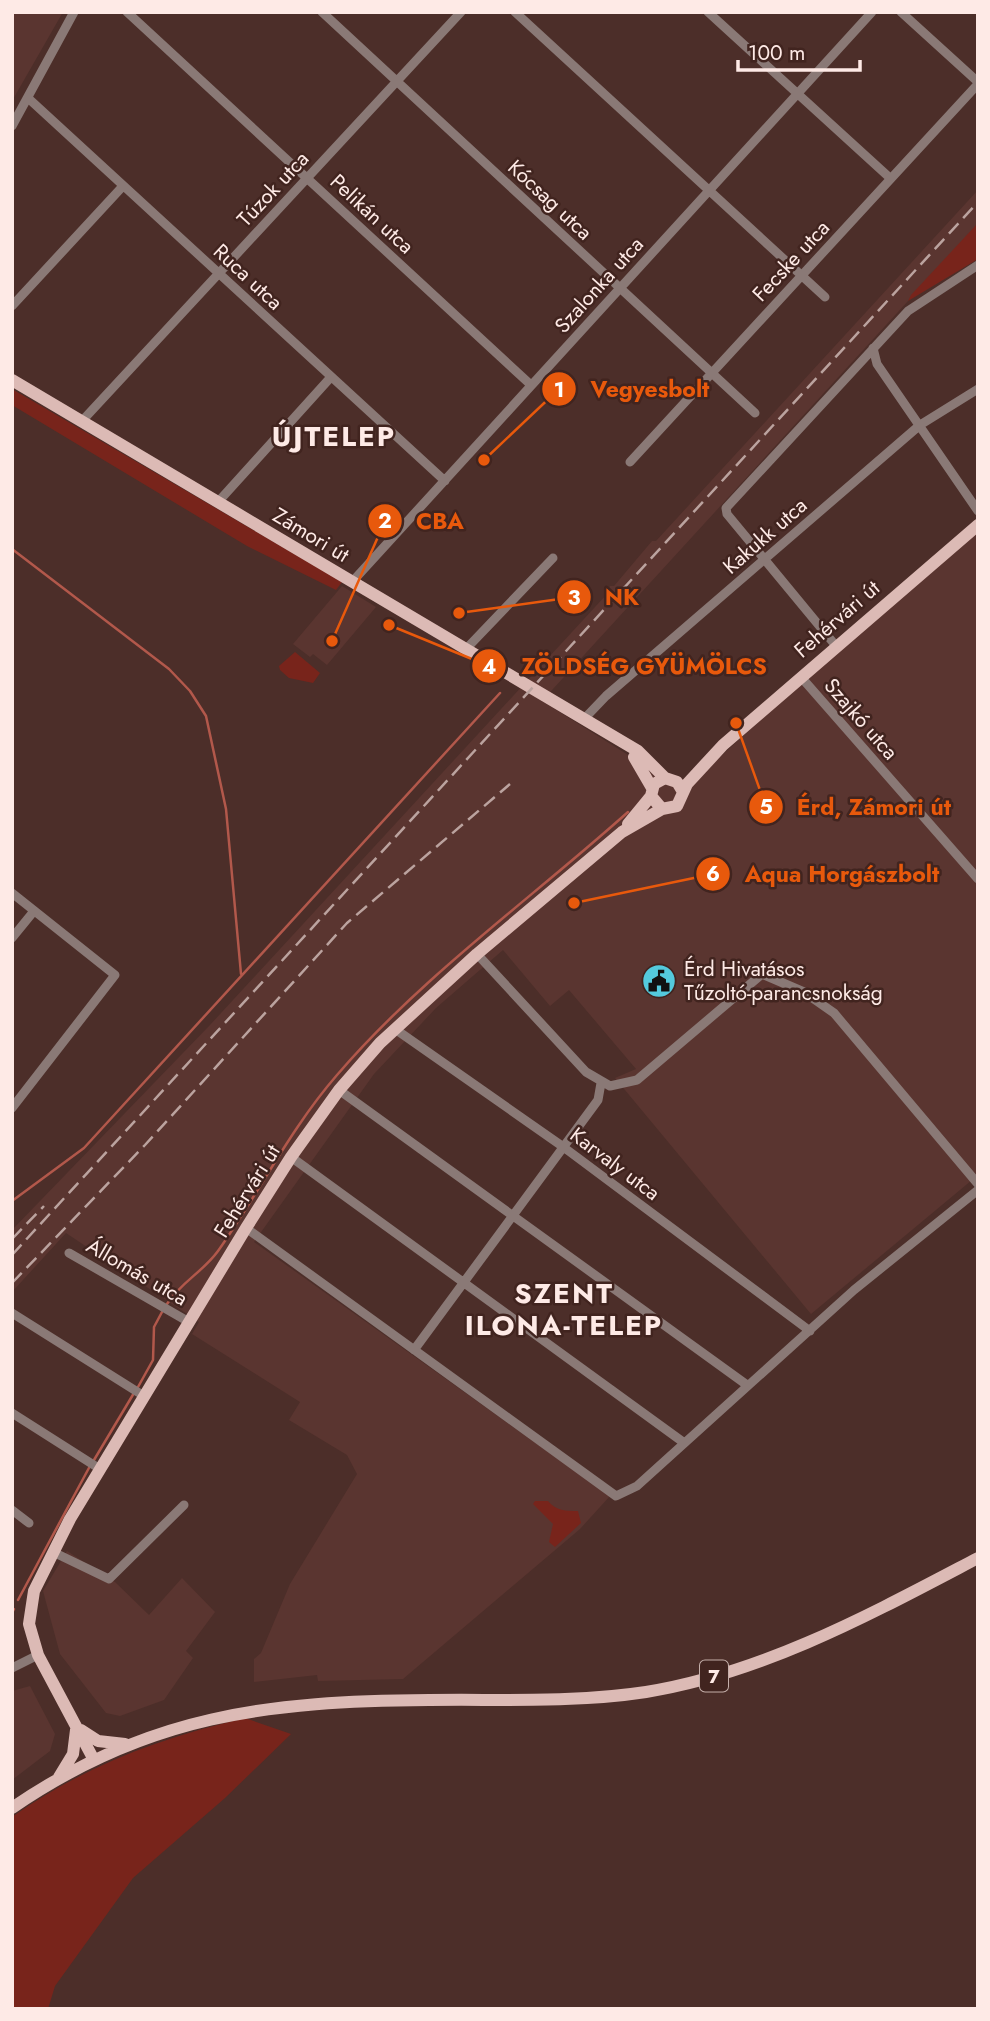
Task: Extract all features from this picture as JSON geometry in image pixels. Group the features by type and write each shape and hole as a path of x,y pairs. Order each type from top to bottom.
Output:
{"main road":[{"name":"Zámori út","path":"12,380 638,751 683,792"},
{"name":"Fehérvári út","path":"94,1760 38,1655 29,1624 31,1601 52,1552 100,1469 290,1157 339,1090 395,1029 477,954 622,832 662,809 677,806 683,792 723,745 978,525"},
{"name":"Zámori út","path":"626,745 646,773 652,792 662,809"},
{"name":"Fehérvári út","path":"622,832 652,792 723,745"},
{"name":"7","path":"12,1808 57,1779 129,1744 197,1721 258,1709 428,1700 561,1700 646,1692 695,1681 788,1651 978,1558"},
{"path":"57,1779 73,1754 76,1726 98,1741 129,1744"}],"street":[{"path":"12,126 75,12"},
{"name":"Pelikán utca","path":"127,12 531,385"},
{"name":"Kócsag utca","path":"322,12 620,289 713,371 755,413"},
{"name":"Túzok utca","path":"82,421 461,12"},
{"path":"515,12 825,297"},
{"path":"708,12 890,178"},
{"name":"Szalonka utca","path":"352,582 873,12"},
{"path":"901,12 978,83"},
{"name":"Fecske utca","path":"629,462 978,83"},
{"name":"Ruca utca","path":"27,98 444,481"},
{"path":"12,306 123,186"},
{"path":"836,646 727,514 728,504 917,303 978,265"},
{"path":"873,348 877,364 978,511"},
{"path":"218,502 331,377"},
{"name":"Kakukk utca","path":"584,719 606,696 920,425 978,389"},
{"path":"466,649 553,558"},
{"name":"Szajkó utca","path":"801,677 978,879"},
{"path":"12,893 114,975 12,1108"},
{"path":"12,938 34,911"},
{"path":"477,954 586,1072 601,1083 620,1086 637,1080 762,974 825,1004 978,1184"},
{"name":"Karvaly utca","path":"395,1029 562,1146 810,1331"},
{"path":"414,1350 598,1100 601,1083"},
{"path":"339,1090 747,1385"},
{"path":"290,1157 683,1442"},
{"path":"246,1228 612,1495 625,1493 637,1486 854,1290 978,1190"},
{"name":"Állomás utca","path":"69,1252 189,1322"},
{"path":"12,1312 144,1396"},
{"path":"12,1413 100,1469"},
{"path":"52,1552 105,1579 114,1574 184,1506"},
{"path":"12,1510 29,1523"},
{"path":"12,1668 38,1655"}],"shaded area":[{"path":"12,12 63,12 12,101"},
{"path":"978,190 978,223 973,230 542,701 684,790 806,678 978,531 978,1175 811,1314 615,1078 636,1069 569,990 550,1006 503,950 436,1008 374,1074 254,1242 610,1496 580,1529 403,1679 318,1681 317,1675 254,1682 254,1659 261,1653 290,1584 357,1474 347,1455 289,1420 300,1402 192,1334 199,1322 66,1233 12,1292 12,1230 210,1025 607,594 610,586 614,586 652,541 656,541"},
{"path":"978,223 978,259 908,301 911,295"},
{"path":"12,389 342,582 336,590 247,546 12,405"},
{"path":"342,586 376,607 327,665 313,654 310,657 293,644"},
{"path":"295,652 320,673 313,683 289,678 280,670 279,666"},
{"path":"535,1501 548,1501 558,1509 578,1511 581,1523 555,1547 549,1542 553,1524 533,1504"},
{"path":"67,1551 115,1582 149,1615 182,1578 215,1612 186,1651 193,1658 164,1700 120,1716 106,1713 60,1654 43,1591"},
{"path":"30,1686 55,1734 50,1751 12,1780 12,1691"},
{"path":"245,1718 291,1734 225,1798 133,1878 55,1986 48,2009 12,2009 12,1817 67,1783 124,1756 183,1735"}],"waterway":[{"path":"12,549 169,669 190,691 206,716 226,809 241,974"},
{"path":"12,1201 84,1148 500,693"},
{"path":"167,1304 218,1251 304,1117 370,1039 441,971 628,812"},
{"path":"138,1387 153,1360 154,1327 162,1312"},
{"path":"94,1460 134,1393"},
{"path":"18,1600 90,1466"},
{"path":"12,1613 14,1609"}],"railway":[{"path":"12,1255 978,202"},
{"path":"12,1283 145,1145 347,923 510,784"},
{"path":"12,1239 44,1206"}],"place":[{"name":"Vegyesbolt","path":"484,460"},
{"name":"NK","path":"459,613"},
{"name":"ZÖLDSÉG GYÜMÖLCS","path":"389,625"},
{"name":"CBA","path":"332,641"},
{"name":"Érd, Zámori út","path":"736,723"},
{"name":"Aqua Horgászbolt","path":"574,903"},
{"name":"Érd Hivatásos Tűzoltó-parancsnokság","path":"659,981"}],"district":[{"name":"ÚJTELEP","path":"334,436"},
{"name":"SZENT ILONA-TELEP","path":"564,1309"}]}
